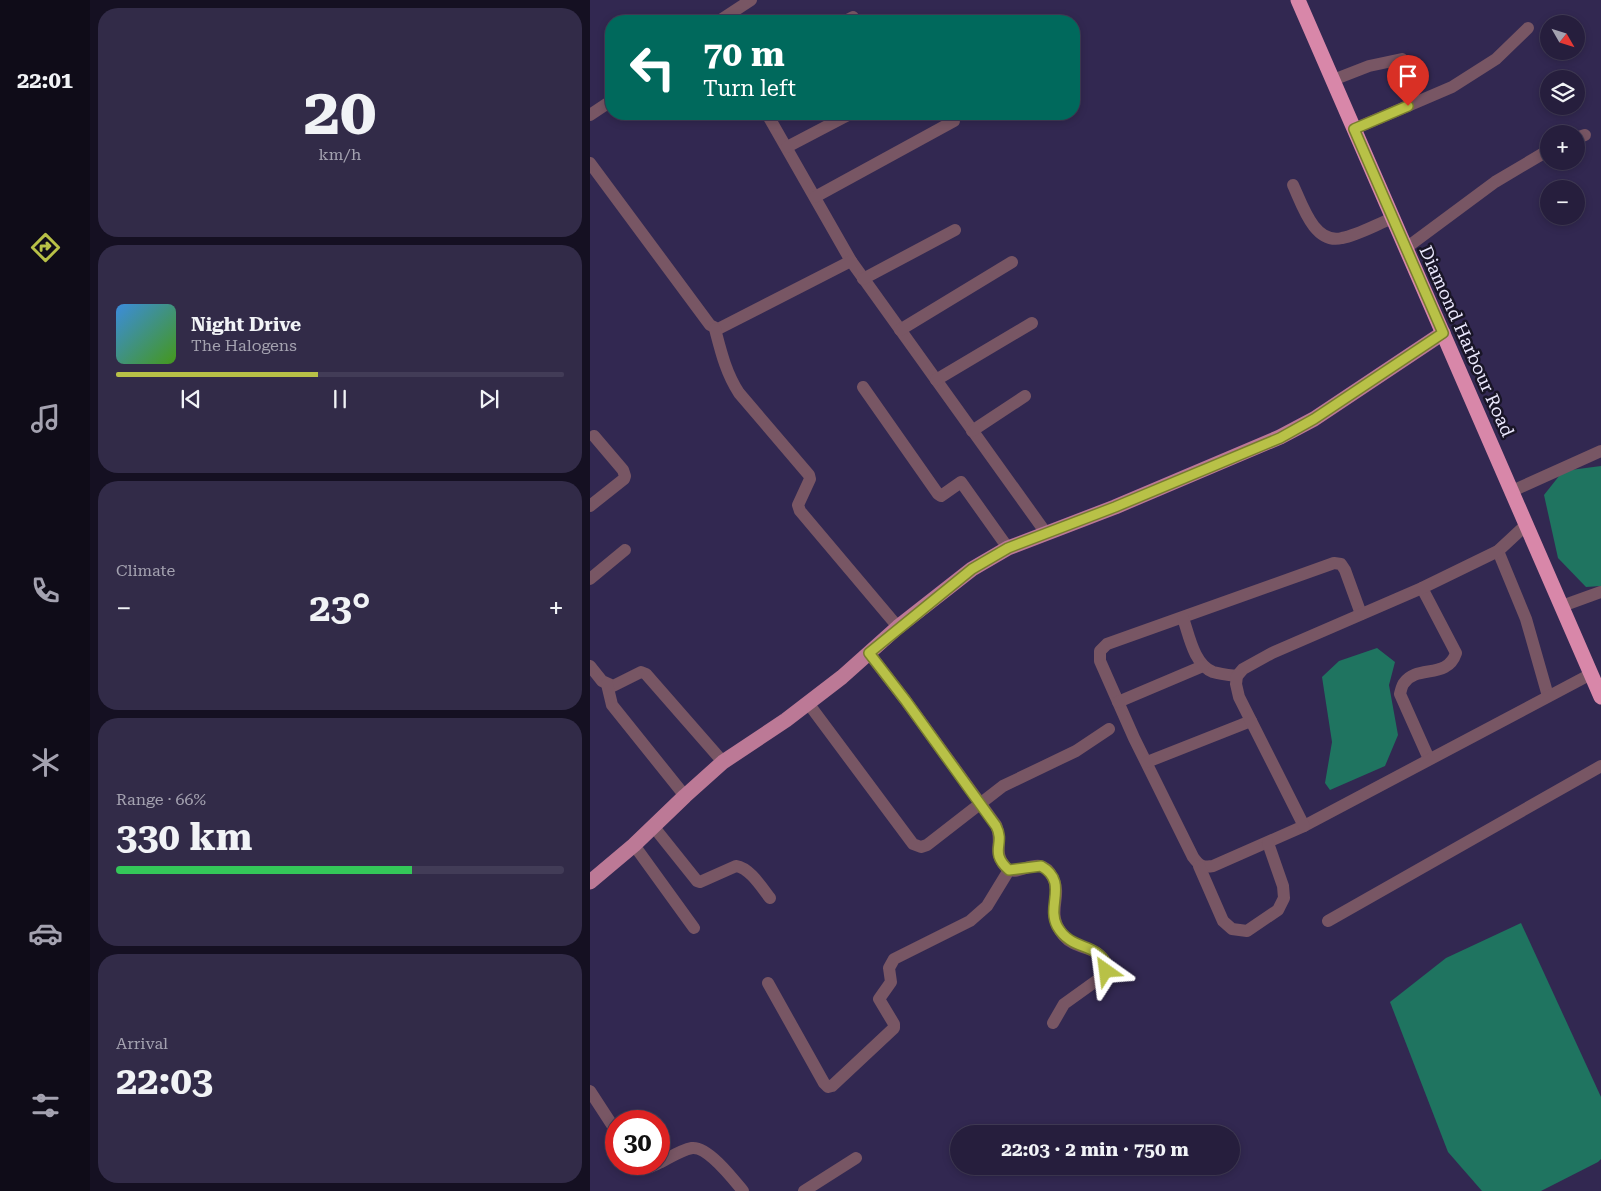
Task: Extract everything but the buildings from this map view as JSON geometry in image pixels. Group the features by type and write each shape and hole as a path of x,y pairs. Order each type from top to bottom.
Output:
{"highway":[{"name":"Diamond Harbour Road","path":"1298,0 1526,525 1595,674 1601,697"}],"main road":[{"path":"590,882 634,845 724,762 786,720 842,677 898,627 972,569 1008,548 1115,507 1280,438 1321,415 1443,333"}],"street":[{"path":"728,15 751,0"},
{"path":"1354,129 1447,90 1496,59 1528,28"},
{"path":"1333,80 1369,66 1402,59"},
{"path":"590,116 605,105"},
{"path":"771,120 863,280 1046,533"},
{"path":"787,147 839,120"},
{"path":"815,197 954,121"},
{"path":"1406,248 1495,182 1540,155"},
{"path":"590,163 710,325 715,329 725,367 739,393 809,475 810,479 798,505 800,510 898,627"},
{"path":"1293,185 1307,216 1318,232 1331,238 1341,239 1393,218"},
{"path":"863,280 955,230"},
{"path":"715,329 851,261"},
{"path":"900,330 1012,262"},
{"path":"936,380 1032,323"},
{"path":"863,387 938,494 941,496 961,482 1008,548"},
{"path":"972,430 1025,396"},
{"path":"590,506 624,479 625,476 623,470 594,436"},
{"path":"1512,491 1601,451"},
{"path":"1304,826 1239,697 1236,684 1237,676 1243,669 1272,653 1422,588 1498,551 1526,525"},
{"path":"590,579 626,550"},
{"path":"1498,551 1526,619 1548,696"},
{"path":"1268,843 1284,886 1284,898 1278,910 1246,931 1232,929 1223,921 1199,866 1118,702 1100,661 1100,651 1107,644 1334,563 1341,564 1345,570 1361,614"},
{"path":"1422,588 1456,653 1453,662 1446,668 1410,676 1403,683 1400,694 1429,759"},
{"path":"1562,606 1601,592"},
{"path":"1182,618 1196,655 1203,666 1213,672 1237,676"},
{"path":"869,653 906,701 999,831 998,854 1009,870"},
{"path":"590,666 602,681 616,686 641,672 646,674 724,762"},
{"path":"1118,702 1203,666"},
{"path":"1199,866 1212,866 1304,826 1548,696 1595,674"},
{"path":"607,684 612,706 685,796"},
{"path":"808,703 914,844 918,846 926,845 1004,786 1076,750 1109,729"},
{"path":"1147,762 1251,720"},
{"path":"1328,921 1601,766"},
{"path":"653,826 697,881 700,882 740,866 746,870 770,898"},
{"path":"634,845 694,928"},
{"path":"768,983 824,1083 826,1086 830,1086 894,1028 894,1024 879,999 891,982 889,968 894,959 970,921 987,906 1009,870 1041,866 1047,869 1054,879 1056,886 1054,917 1063,935 1075,944 1099,953 1107,965 1106,971 1102,976 1064,1004 1053,1022"},
{"path":"590,1091 605,1114"},
{"path":"670,1158 693,1148 699,1149 728,1172 743,1191"},
{"path":"804,1191 856,1158"}],"shaded area":[{"path":"1601,466 1601,586 1586,587 1558,558 1544,495 1563,471"},
{"path":"1377,648 1395,662 1389,685 1398,735 1385,766 1330,790 1325,783 1332,742 1322,677 1339,661"},
{"path":"1521,923 1601,1097 1601,1159 1541,1191 1482,1191 1448,1152 1390,1002 1446,958"}],"route":[{"path":"1106,971 1107,965 1099,953 1069,940 1063,935 1056,924 1054,917 1056,886 1054,879 1047,869 1041,866 1034,866 1012,871 1002,862 998,854 1000,836 996,826 869,653 898,627 972,569 1008,548 1115,507 1280,438 1314,419 1443,333 1354,129 1408,106"}]}
